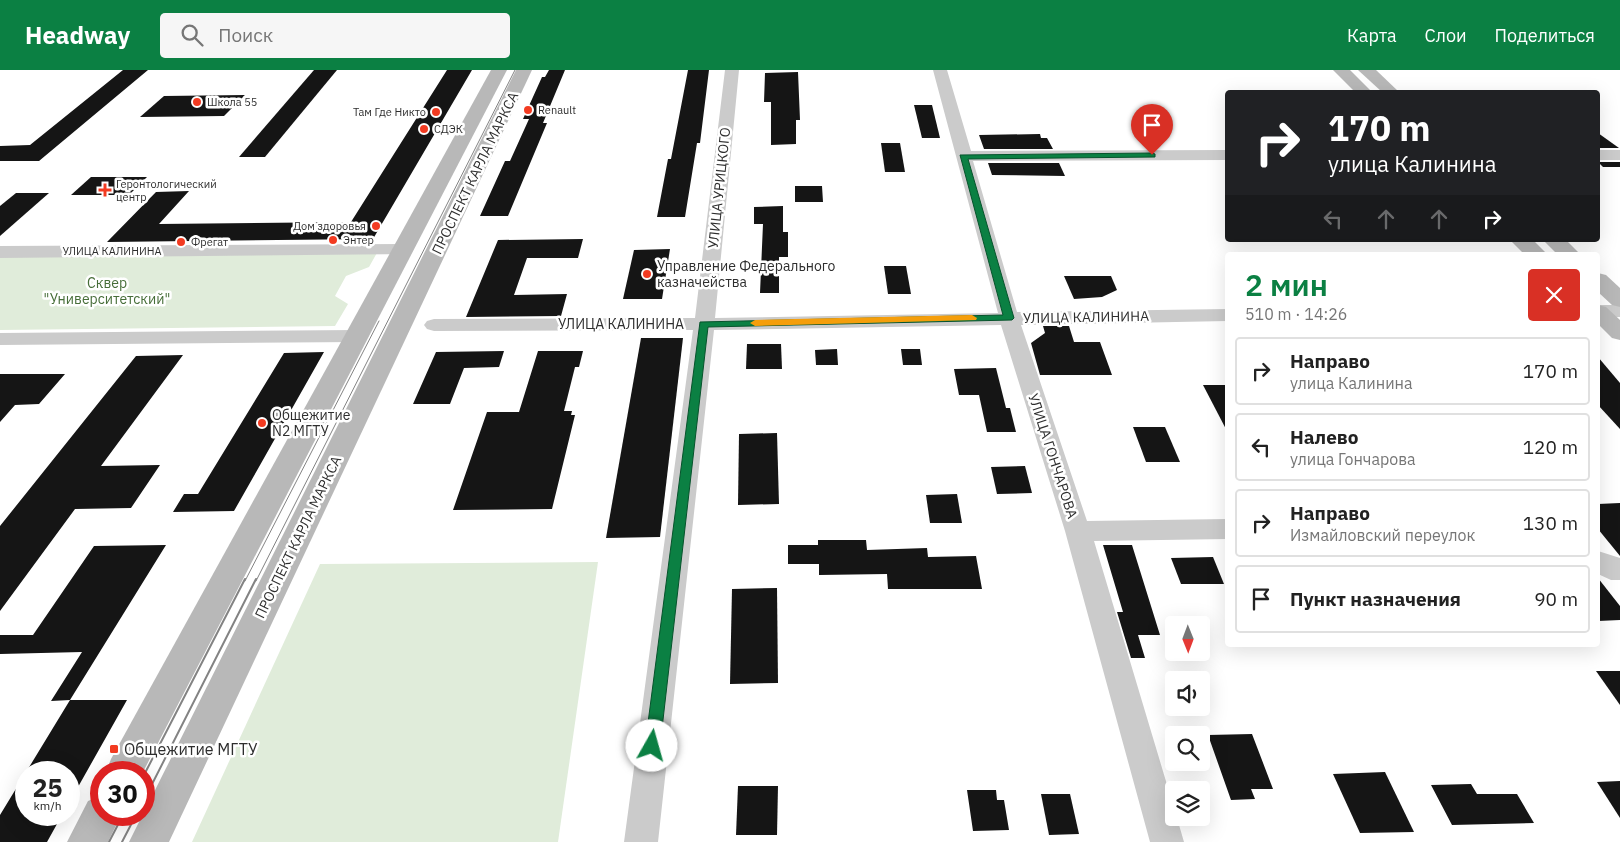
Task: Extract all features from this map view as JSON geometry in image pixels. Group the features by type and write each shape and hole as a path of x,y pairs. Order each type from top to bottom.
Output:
{"main road":[{"name":"ПРОСПЕКТ КАРЛА МАРКСА","path":"130,761 499,70"},
{"name":"ПРОСПЕКТ КАРЛА МАРКСА","path":"149,842 524,70"},
{"path":"1341,70 1362,90"},
{"path":"1366,70 1389,90"},
{"path":"1522,242 1534,252"},
{"path":"1556,242 1567,252"},
{"path":"1600,282 1620,300"},
{"path":"1600,313 1620,333"},
{"path":"358,336 396,336"},
{"path":"87,842 96,826"}],"street":[{"name":"УЛИЦА УРИЦКОГО","path":"641,842 704,324 732,70"},
{"name":"УЛИЦА ГОНЧАРОВА","path":"940,70 1009,318 1044,431 1078,531 1167,842"},
{"path":"963,156 1225,155"},
{"path":"1600,155 1620,155"},
{"name":"УЛИЦА КАЛИНИНА","path":"0,252 404,250"},
{"path":"1600,311 1620,311"},
{"name":"УЛИЦА КАЛИНИНА","path":"434,325 704,324 1225,315"},
{"path":"0,339 358,336"},
{"path":"1078,531 1225,529"},
{"path":"1600,563 1611,569 1620,569"}],"green space":[{"name":"Сквер \"Университетский\"","path":"378,251 369,267 346,276 335,296 348,304 335,326 0,330 0,255"},
{"path":"598,562 558,842 192,842 320,564"}],"building":[{"path":"123,70 148,70 39,161 0,161 0,146 30,145"},
{"path":"314,70 337,70 265,157 239,157"},
{"path":"447,70 472,70 373,239 107,242 156,192 189,191 159,224 351,222"},
{"path":"549,70 565,70 543,123 547,123 508,216 480,216 505,161 510,161 529,119 523,119 542,77 545,77"},
{"path":"688,70 709,70 700,143 697,143 685,217 657,217 668,159 671,159"},
{"path":"798,72 800,120 796,120 796,144 771,145 771,102 764,102 765,73"},
{"name":"Школа 55","path":"245,95 224,116 140,117 164,96"},
{"path":"914,105 932,105 940,138 922,138"},
{"path":"1040,134 1041,138 1047,138 1053,149 984,149 979,135"},
{"path":"1600,134 1619,148 1600,148"},
{"path":"881,143 900,143 905,172 885,172"},
{"path":"1600,162 1620,162 1620,167 1603,167"},
{"path":"988,163 1059,163 1065,176 992,175"},
{"name":"Геронтологический центр","path":"91,177 147,177 129,195 71,195"},
{"path":"795,186 822,186 823,202 795,202"},
{"path":"16,193 49,193 0,236 0,206"},
{"path":"783,206 783,232 788,232 788,257 779,257 779,293 760,293 763,224 754,224 754,207"},
{"path":"583,239 578,258 527,258 514,295 567,294 561,316 466,317 498,240"},
{"name":"Управление Федерального казначейства","path":"670,249 662,299 623,299 634,250"},
{"path":"884,266 906,266 911,294 888,294"},
{"path":"1064,276 1111,276 1117,290 1102,297 1074,299"},
{"path":"1043,326 1069,326 1074,342 1100,342 1112,375 1040,375 1031,343 1045,333"},
{"path":"641,338 683,338 660,537 606,538"},
{"path":"747,344 781,344 782,369 746,369"},
{"path":"837,349 838,365 816,365 815,350"},
{"path":"901,349 920,349 922,365 903,365"},
{"path":"504,351 499,367 464,368 450,404 413,404 436,352"},
{"path":"538,351 583,351 579,367 575,367 564,411 572,411 571,415 575,415 552,509 453,510 487,412 519,412"},
{"name":"Общежитие N2 МГТУ","path":"324,352 234,511 173,512 184,494 198,494 284,353"},
{"path":"183,355 101,466 160,465 131,508 75,509 0,611 0,526 136,356"},
{"path":"1600,359 1620,383 1620,429 1600,407"},
{"path":"996,368 1006,408 1010,408 1016,432 987,432 979,395 959,395 954,369"},
{"path":"0,374 65,374 39,404 15,405 0,422"},
{"path":"1203,385 1225,385 1225,427"},
{"path":"1133,427 1165,427 1180,462 1146,462"},
{"path":"777,433 779,504 738,505 739,434"},
{"path":"1025,466 1032,493 997,494 991,467"},
{"path":"957,494 962,523 930,523 926,495"},
{"path":"1620,503 1620,556 1600,531 1600,504"},
{"path":"818,540 866,540 867,550 927,548 928,557 976,556 982,589 888,589 887,574 819,575 819,564 788,564 788,545 818,545"},
{"path":"166,545 70,700 51,701 82,652 0,654 0,635 33,635 94,546"},
{"path":"1103,545 1132,545 1160,635 1138,635 1145,658 1131,658 1117,612 1123,612"},
{"path":"1213,557 1224,584 1181,584 1171,558"},
{"path":"1600,581 1620,606 1620,620 1600,621"},
{"path":"777,588 778,683 730,684 732,589"},
{"path":"1596,671 1620,671 1620,705"},
{"path":"70,700 127,700 93,761 90,761 90,766 80,783 80,761 33,761"},
{"path":"1252,734 1273,789 1251,789 1255,799 1231,800 1210,741 1210,735"},
{"path":"1385,772 1414,832 1360,833 1333,774"},
{"path":"1620,781 1620,818 1597,782"},
{"path":"1471,784 1477,794 1517,794 1534,823 1452,825 1431,785"},
{"path":"738,786 778,786 777,835 736,835"},
{"path":"15,790 15,826 56,826 47,842 0,842 0,815"},
{"path":"967,790 996,790 997,800 1004,800 1009,830 973,831"},
{"path":"1041,794 1070,794 1079,834 1049,835"}],"tram line":[{"path":"256,581 515,70"},
{"path":"245,581 379,321"},
{"path":"151,761 245,579"},
{"path":"155,778 256,579"},
{"path":"109,842 117,826"},
{"path":"122,842 130,826"}],"slow traffic":[{"path":"755,323 972,318"}],"place":[{"name":"Школа 55","path":"197,102"},
{"name":"Renault","path":"528,110"},
{"name":"Там Где Никто","path":"436,112"},
{"name":"СДЭК","path":"424,129"},
{"name":"Геронтологический центр","path":"105,190"},
{"name":"Дом здоровья","path":"376,226"},
{"name":"Энтер","path":"333,240"},
{"name":"Фрегат","path":"181,242"},
{"name":"Управление Федерального казначейства","path":"647,274"},
{"name":"Общежитие N2 МГТУ","path":"262,423"},
{"name":"Общежитие МГТУ","path":"114,749"}],"route":[{"path":"652,746 704,324 1009,318 963,156 1152,155"}]}
